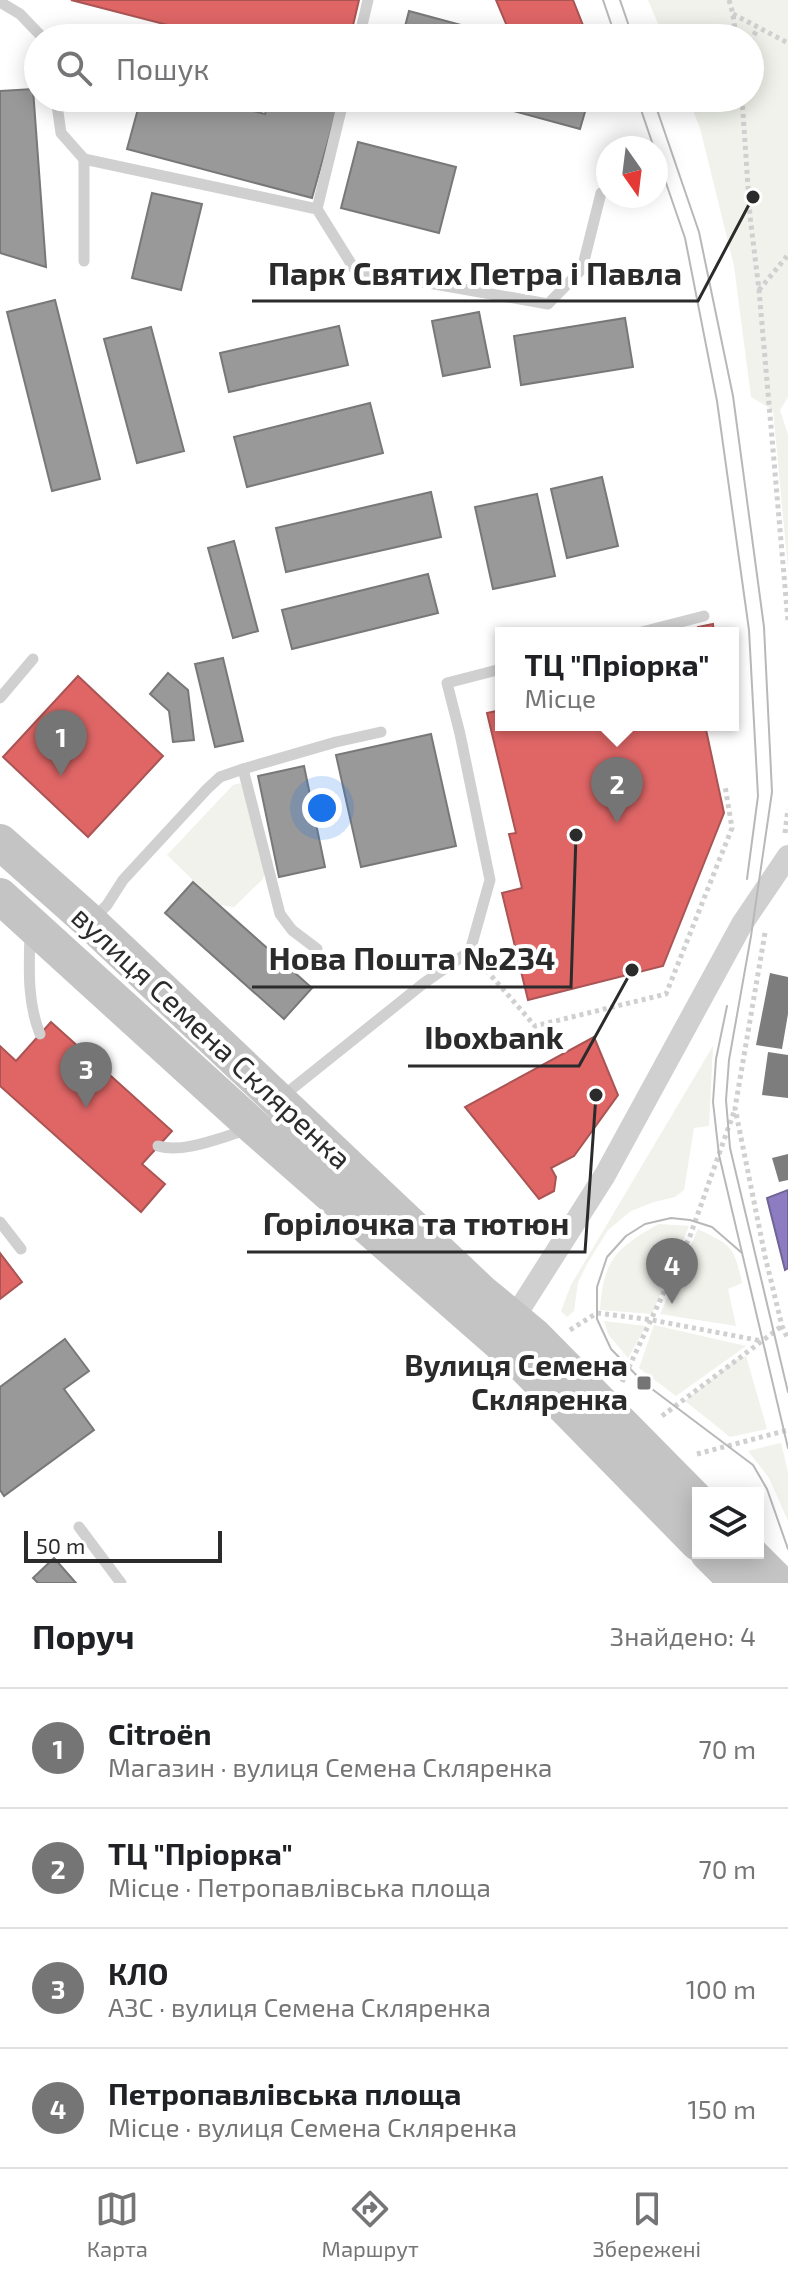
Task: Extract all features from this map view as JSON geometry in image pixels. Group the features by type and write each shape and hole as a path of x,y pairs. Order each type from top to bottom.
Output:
{"main road":[{"name":"вулиця Семена Скляренка","path":"0,842 90,922 266,1114 348,1160 481,1292 506,1330 515,1356 692,1537"},
{"name":"вулиця Семена Скляренка","path":"0,896 30,924 266,1114 506,1330 533,1335 692,1496"},
{"path":"714,1559 738,1583"},
{"path":"755,1559 779,1583"}],"street":[{"path":"506,1330 605,1175 742,924 784,861"}],"lane":[{"path":"362,24 368,0"},
{"path":"0,2 30,24"},
{"path":"58,112 61,133 84,159 317,209"},
{"path":"341,112 317,209 355,270 548,304 582,269 597,208"},
{"path":"84,159 84,261"},
{"path":"661,627 704,616"},
{"path":"0,698 33,659"},
{"path":"158,1146 182,1148 266,1114 424,983 470,951 490,880 447,683 495,671"},
{"path":"90,922 107,905 123,880 220,777 336,742 381,732"},
{"path":"243,769 280,914 292,930 317,949"},
{"path":"30,924 29,971 34,1019 40,1034"},
{"path":"0,1222 21,1249"},
{"path":"79,1527 121,1583"}],"path":[{"path":"729,0 734,24"},
{"path":"733,14 751,24"},
{"path":"764,31 788,43"},
{"path":"743,112 788,621"},
{"path":"759,290 788,255"},
{"path":"470,951 535,1026 666,994 732,828 725,786"},
{"path":"784,861 788,809"},
{"path":"622,1382 690,1236 735,1108 766,928"},
{"path":"735,1108 765,1256 788,1339"},
{"path":"563,1334 597,1313 762,1341"},
{"path":"662,1416 782,1326"},
{"path":"697,1454 788,1430"}],"shaded area":[{"path":"648,0 788,0 788,397 780,410 788,435 788,569 773,410 751,397 734,266 694,112 764,112 764,24 658,24"},
{"path":"241,783 266,869 263,879 234,907 219,905 167,855 233,785"},
{"path":"713,1046 709,1126 694,1128 684,1190 675,1197 631,1211 608,1230 578,1282 574,1311 567,1317 561,1311 571,1285"},
{"path":"659,1224 689,1226 652,1314 600,1310 605,1279 615,1257 632,1240"},
{"path":"698,1229 725,1244 737,1262 742,1283 728,1289 736,1326 660,1314"},
{"path":"604,1321 646,1326 628,1358 608,1334"},
{"path":"654,1325 746,1346 676,1396 639,1368"},
{"path":"746,1356 767,1429 730,1437 685,1401 735,1360"},
{"path":"781,1443 788,1472 788,1521 769,1478 748,1451"}],"building: Торгівля":[{"path":"71,0 359,0 353,24 164,24"},
{"path":"496,0 573,0 582,24 506,24"},
{"path":"78,676 163,756 88,837 3,757"},
{"path":"495,711 495,731 706,731 724,813 663,966 528,1000 502,893 522,888 509,834 516,833 487,713"},
{"path":"51,1022 172,1131 142,1164 165,1184 141,1212 0,1086 0,1046 16,1061"},
{"path":"594,1037 618,1095 574,1156 551,1168 556,1177 554,1191 539,1199 465,1107"},
{"path":"0,1253 22,1282 0,1299"}],"building: Офіси":[{"path":"788,1190 788,1268 785,1270 767,1198"}],"building: Промзона":[{"path":"409,11 457,24 406,24"},
{"path":"24,90 24,112 35,112 46,267 0,253 0,91"},
{"path":"137,112 336,112 312,198 127,149"},
{"path":"517,112 585,112 580,129"},
{"path":"358,142 456,167 439,233 341,208"},
{"path":"152,193 202,204 181,290 132,278"},
{"path":"55,300 100,479 52,491 7,312"},
{"path":"479,312 490,367 443,376 432,321"},
{"path":"625,318 633,367 521,385 514,336"},
{"path":"339,326 348,365 229,392 220,353"},
{"path":"151,327 184,451 137,463 104,339"},
{"path":"370,403 383,453 247,487 234,437"},
{"path":"602,477 618,546 567,558 551,489"},
{"path":"431,492 441,537 286,572 276,528"},
{"path":"537,494 555,576 493,589 475,507"},
{"path":"234,541 258,631 233,638 208,548"},
{"path":"428,574 438,613 292,649 282,610"},
{"path":"223,658 243,741 215,747 195,664"},
{"path":"168,673 188,690 194,740 173,742 169,711 150,694"},
{"path":"431,734 456,846 361,867 336,755"},
{"path":"304,766 325,867 279,877 258,776"},
{"path":"193,882 312,988 284,1019 165,913"},
{"path":"65,1339 89,1371 64,1389 94,1430 4,1496 0,1490 0,1387"},
{"path":"54,1558 76,1583 38,1583 33,1578"}],"building: Інше":[{"path":"770,973 788,977 788,1014 782,1049 756,1045"},
{"path":"768,1052 788,1055 788,1098 762,1095"},
{"path":"788,1154 788,1180 779,1182 772,1158"}],"tram line":[{"path":"603,0 611,24"},
{"path":"620,0 628,24"},
{"path":"642,112 650,136"},
{"path":"658,112 699,232 733,396 764,627 772,792 729,1060 726,1100 730,1148 788,1392"},
{"path":"668,189 685,238 717,401 749,630 758,796 747,879"},
{"path":"727,1006 716,1059 713,1102 719,1155 788,1448"},
{"path":"742,1253 712,1227 690,1220 671,1218 645,1224 626,1236 607,1257 597,1287 597,1319 611,1349 644,1383 753,1465 767,1489 788,1549"}],"place":[{"name":"Парк Святих Петра і Павла","path":"753,197"},
{"name":"Citroën","path":"61,776"},
{"name":"ТЦ \"Пріорка\"","path":"617,823"},
{"name":"Нова Пошта №234","path":"576,835"},
{"name":"Iboxbank","path":"632,970"},
{"name":"Горілочка та тютюн","path":"596,1095"},
{"name":"КЛО","path":"86,1108"},
{"name":"Петропавлівська площа","path":"672,1304"},
{"name":"Вулиця Семена Скляренка","path":"644,1383"}]}
